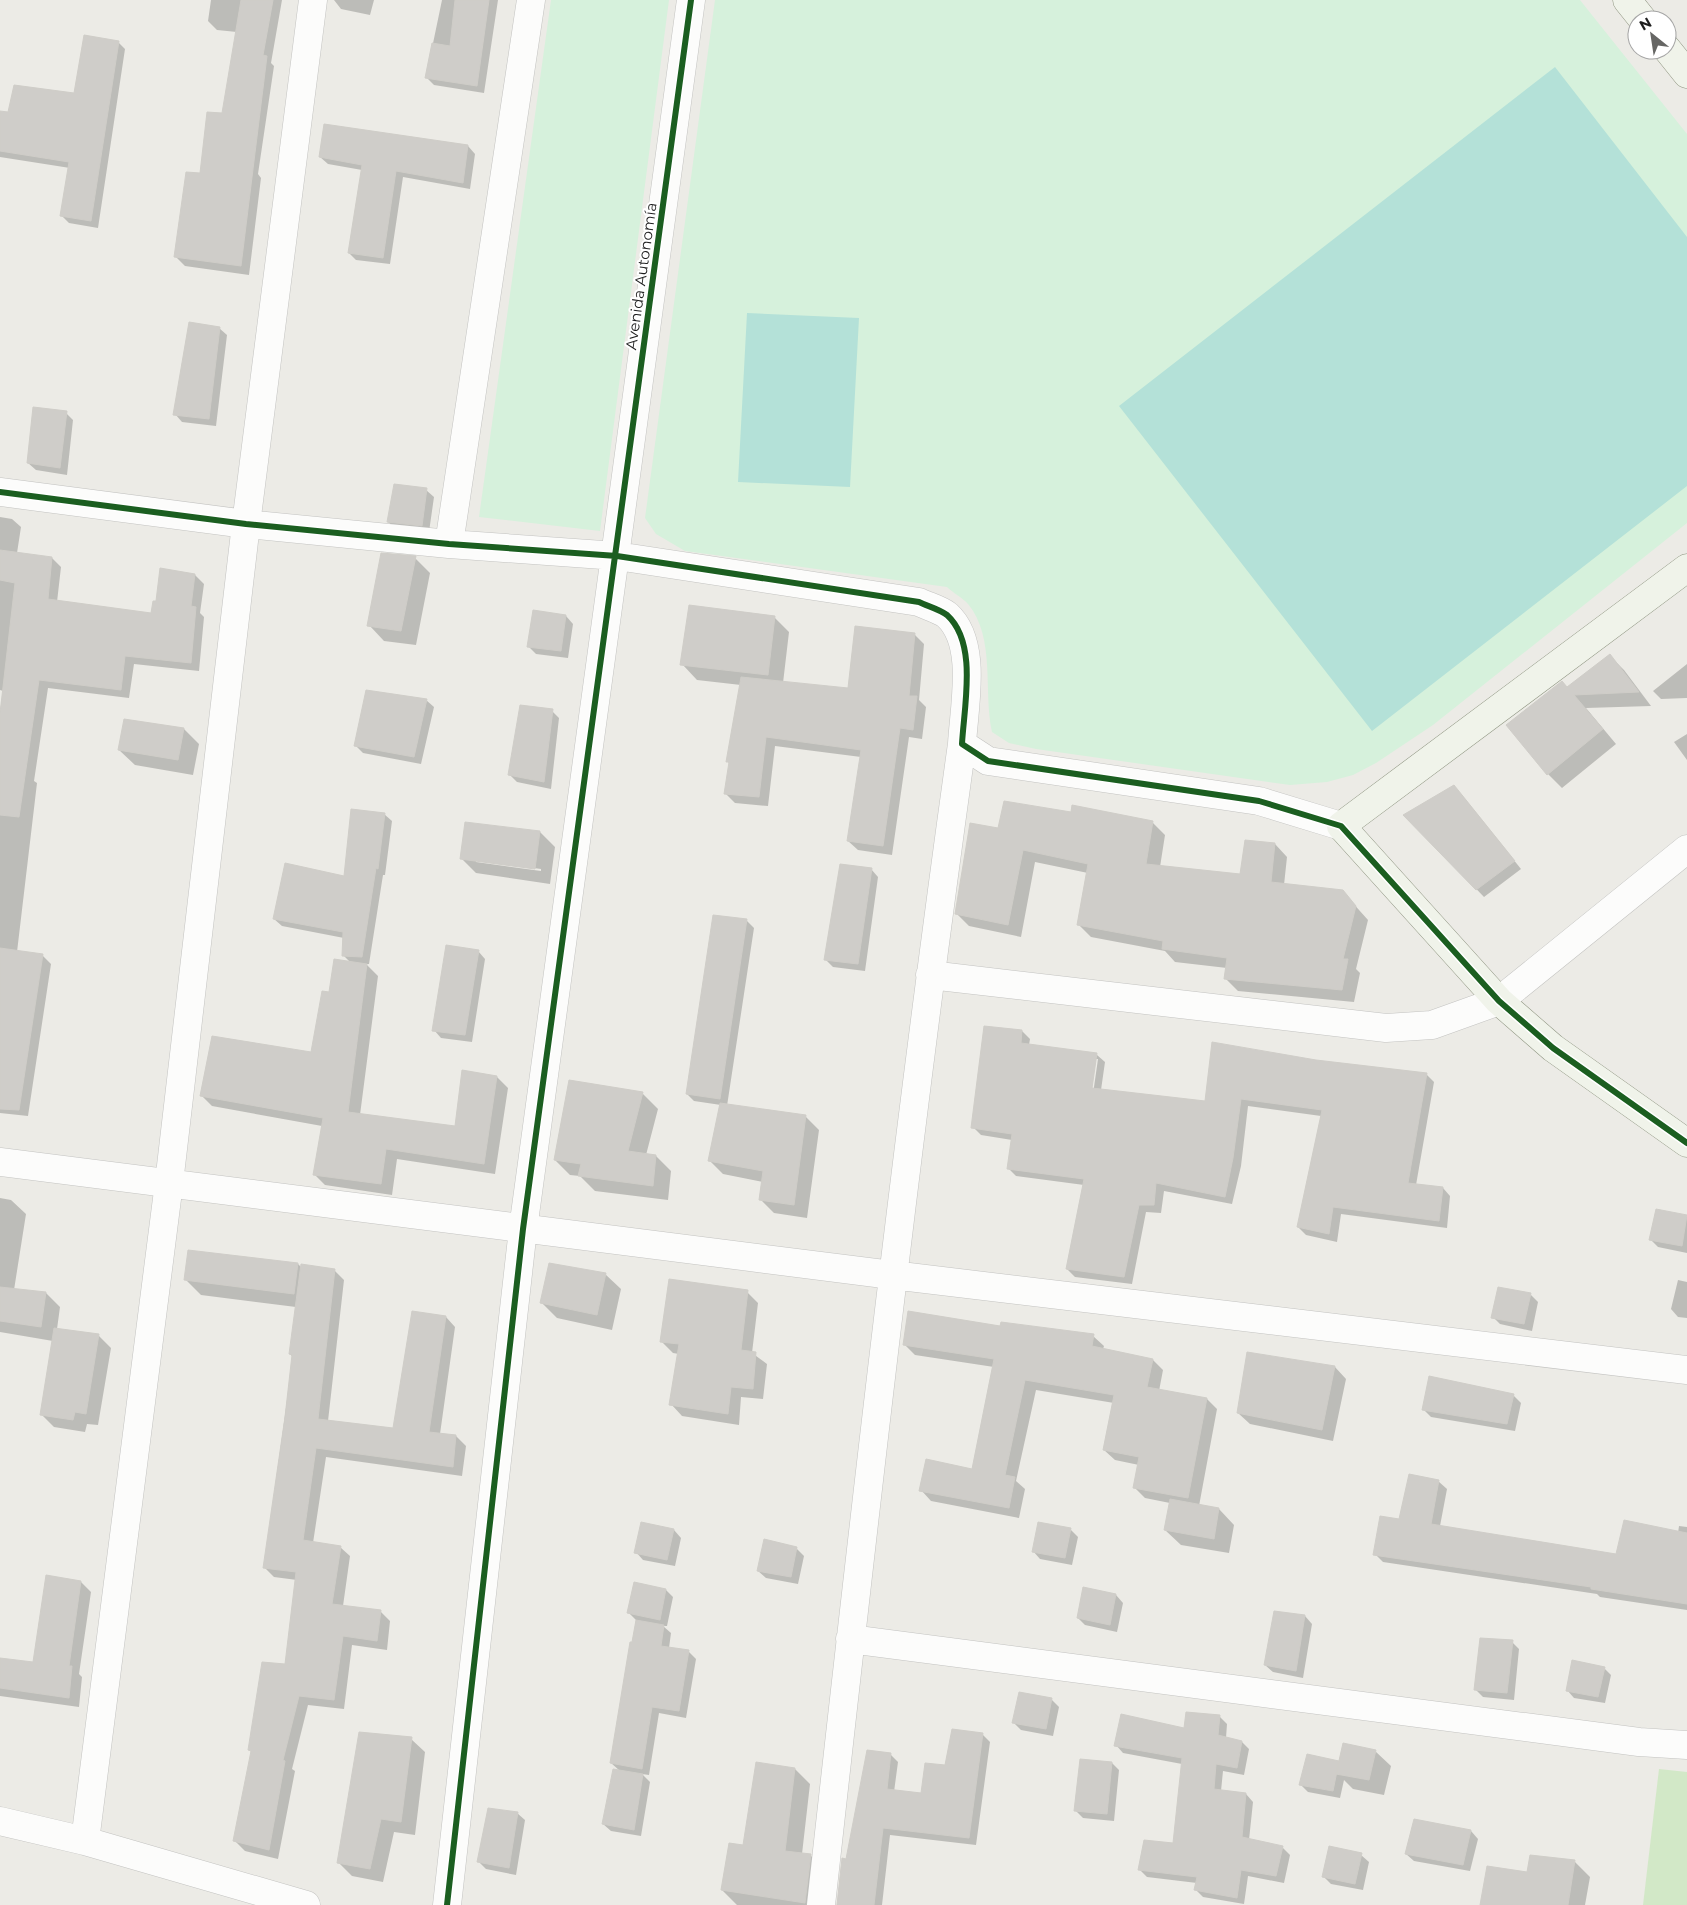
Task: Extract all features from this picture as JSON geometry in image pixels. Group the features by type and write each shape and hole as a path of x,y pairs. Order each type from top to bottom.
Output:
{"street":[{"path":"85,1841 169,1184 246,524 313,0"},
{"path":"449,544 530,0"},
{"name":"Avenida Autonomía","path":"447,1905 523,1229 691,0"},
{"path":"1627,0 1635,10"},
{"path":"1675,60 1687,74"},
{"path":"0,492 246,524 449,544 616,556 919,602 946,614 961,631 967,659 962,744 930,975 892,1275 821,1905"},
{"path":"1342,826 1687,568"},
{"path":"962,744 988,761 1258,802 1342,826 1500,1001 1553,1048 1687,1143"},
{"path":"930,975 1386,1028 1432,1024 1500,1001 1687,849"},
{"path":"0,1162 892,1275 1687,1370"},
{"path":"850,1639 1639,1742 1687,1745"},
{"path":"0,1821 85,1841 306,1905"}],"green space":[{"path":"551,0 669,0 600,531 479,517"},
{"path":"715,0 1580,0 1687,134 1687,523 1433,725 1376,763 1353,775 1327,782 1290,785 1036,749 1009,743 992,732 986,649 977,618 968,604 947,587 685,551 656,534 645,518"},
{"path":"1659,1769 1687,1772 1687,1905 1643,1905"}],"shaded area":[{"path":"1555,67 1687,237 1687,486 1372,731 1119,406"},
{"path":"747,313 859,318 850,487 738,482"}],"building":[{"path":"241,0 273,0 263,55 267,56 241,266 174,257 186,172 200,173 207,112 222,113"},
{"path":"455,0 489,0 477,86 425,78 432,43 450,46"},
{"path":"84,35 119,41 91,221 60,216 69,162 0,151 0,111 8,112 14,85 74,93"},
{"path":"324,124 468,145 463,183 396,171 383,258 348,253 362,165 319,157"},
{"path":"189,322 220,327 209,419 173,415"},
{"path":"33,407 67,411 60,468 27,463"},
{"path":"394,484 427,488 422,526 387,522"},
{"path":"0,550 52,557 48,599 151,613 153,601 156,601 160,568 195,574 191,606 196,607 191,663 125,656 121,690 39,680 19,817 0,815 0,713 15,583 0,580"},
{"path":"381,553 416,556 401,631 367,626"},
{"path":"689,605 775,616 768,675 680,665"},
{"path":"533,610 566,615 561,651 527,647"},
{"path":"855,626 915,633 909,696 917,696 913,730 900,728 883,846 847,841 861,750 766,737 759,797 724,794 729,762 726,762 741,677 848,688"},
{"path":"1610,654 1639,692 1574,695 1603,729 1547,775 1506,725 1562,681 1567,687"},
{"path":"366,690 427,699 414,757 354,746"},
{"path":"520,705 553,709 544,782 508,775"},
{"path":"124,719 184,728 178,760 118,750"},
{"path":"1454,785 1515,861 1476,890 1403,815"},
{"path":"1004,801 1071,812 1072,805 1153,821 1146,864 1240,874 1245,840 1275,843 1271,882 1343,890 1356,906 1343,959 1348,959 1342,990 1224,979 1227,958 1162,949 1163,941 1077,925 1088,864 1023,850 1008,925 955,914 970,823 998,828"},
{"path":"351,809 385,813 378,869 376,868 362,957 342,956 343,932 273,919 285,863 344,876"},
{"path":"465,822 540,831 535,869 460,859"},
{"path":"840,864 872,868 858,964 824,960"},
{"path":"713,915 747,919 720,1099 686,1094"},
{"path":"446,945 479,950 465,1035 432,1031"},
{"path":"0,948 43,954 19,1110 0,1109"},
{"path":"334,959 367,964 348,1112 455,1126 462,1070 497,1076 484,1164 386,1149 381,1184 313,1175 323,1118 200,1096 212,1036 311,1052 322,991 329,992"},
{"path":"984,1026 1022,1030 1021,1043 1097,1053 1092,1088 1205,1101 1212,1042 1316,1060 1427,1073 1408,1183 1443,1187 1439,1221 1333,1207 1329,1234 1297,1227 1322,1110 1241,1099 1233,1158 1225,1197 1156,1183 1154,1205 1139,1205 1124,1277 1066,1269 1084,1179 1007,1169 1012,1134 971,1128"},
{"path":"569,1080 643,1092 628,1151 656,1155 653,1186 578,1176 581,1164 554,1160"},
{"path":"720,1103 806,1115 794,1205 759,1200 763,1171 708,1161"},
{"path":"1656,1209 1687,1215 1682,1246 1649,1240"},
{"path":"188,1250 298,1263 294,1294 184,1280"},
{"path":"549,1263 606,1273 597,1315 540,1303"},
{"path":"301,1264 335,1269 318,1419 393,1428 412,1311 446,1316 429,1432 456,1435 453,1467 316,1448 303,1540 341,1546 332,1604 381,1610 377,1641 343,1636 334,1700 299,1696 283,1760 285,1761 269,1850 233,1841 251,1751 248,1750 262,1662 285,1664 296,1572 263,1568 285,1417 292,1355 289,1354"},
{"path":"669,1279 748,1290 741,1350 756,1352 753,1389 731,1387 728,1414 669,1405 679,1344 660,1342"},
{"path":"0,1287 46,1292 41,1327 0,1321"},
{"path":"1498,1287 1531,1293 1524,1324 1491,1318"},
{"path":"908,1311 1000,1326 1001,1322 1094,1334 1092,1346 1153,1359 1147,1387 1207,1398 1188,1498 1133,1488 1139,1457 1103,1450 1114,1395 1025,1380 1005,1475 1015,1477 1009,1508 919,1491 926,1459 972,1469 994,1359 903,1345"},
{"path":"54,1328 99,1334 86,1414 75,1412 73,1420 40,1415"},
{"path":"1247,1352 1335,1366 1322,1430 1237,1413"},
{"path":"1429,1376 1514,1394 1507,1424 1422,1410"},
{"path":"1409,1474 1439,1480 1431,1524 1616,1554 1624,1520 1687,1533 1687,1604 1591,1589 1591,1587 1373,1555 1380,1516 1399,1519"},
{"path":"1170,1499 1219,1508 1214,1539 1164,1530"},
{"path":"641,1522 674,1529 667,1560 634,1553"},
{"path":"1038,1522 1071,1528 1065,1558 1032,1552"},
{"path":"764,1539 797,1547 791,1577 757,1571"},
{"path":"46,1575 81,1581 69,1666 72,1666 69,1698 0,1688 0,1658 33,1662"},
{"path":"634,1582 666,1589 660,1620 627,1613"},
{"path":"1083,1587 1116,1594 1110,1625 1077,1618"},
{"path":"1274,1611 1305,1615 1296,1671 1264,1665"},
{"path":"636,1620 664,1625 661,1646 689,1650 679,1711 652,1707 642,1769 610,1763 630,1642 632,1642"},
{"path":"1480,1638 1513,1640 1507,1693 1474,1690"},
{"path":"1572,1660 1605,1667 1598,1697 1566,1691"},
{"path":"1019,1692 1052,1698 1046,1729 1012,1723"},
{"path":"1186,1712 1220,1715 1218,1735 1242,1741 1237,1768 1216,1764 1214,1789 1246,1793 1242,1837 1283,1846 1276,1876 1241,1870 1237,1898 1194,1890 1197,1877 1138,1870 1144,1840 1173,1843 1182,1758 1114,1746 1121,1714 1184,1728"},
{"path":"952,1729 983,1733 969,1838 883,1828 874,1905 837,1905 842,1858 846,1859 867,1750 891,1753 887,1789 921,1793 925,1763 945,1765"},
{"path":"359,1732 412,1737 401,1822 381,1819 370,1869 337,1863"},
{"path":"1343,1743 1376,1750 1369,1780 1336,1774"},
{"path":"1307,1754 1339,1761 1333,1791 1299,1785"},
{"path":"1080,1759 1112,1762 1107,1814 1074,1811"},
{"path":"756,1762 795,1768 785,1851 811,1854 805,1903 721,1890 729,1843 743,1845"},
{"path":"613,1769 643,1774 634,1830 602,1824"},
{"path":"488,1808 518,1812 509,1868 477,1862"},
{"path":"1414,1819 1471,1830 1463,1865 1405,1854"},
{"path":"1329,1846 1362,1853 1355,1884 1322,1877"},
{"path":"1530,1855 1575,1860 1568,1905 1480,1905 1487,1866 1527,1872"}],"cycle path":[{"path":"447,1905 523,1229 691,0"},
{"path":"0,492 246,524 449,544 617,556 919,602 947,615 957,627 963,642 967,676 962,744 988,761 1259,801 1341,826 1499,1001 1553,1048 1687,1143"}]}
